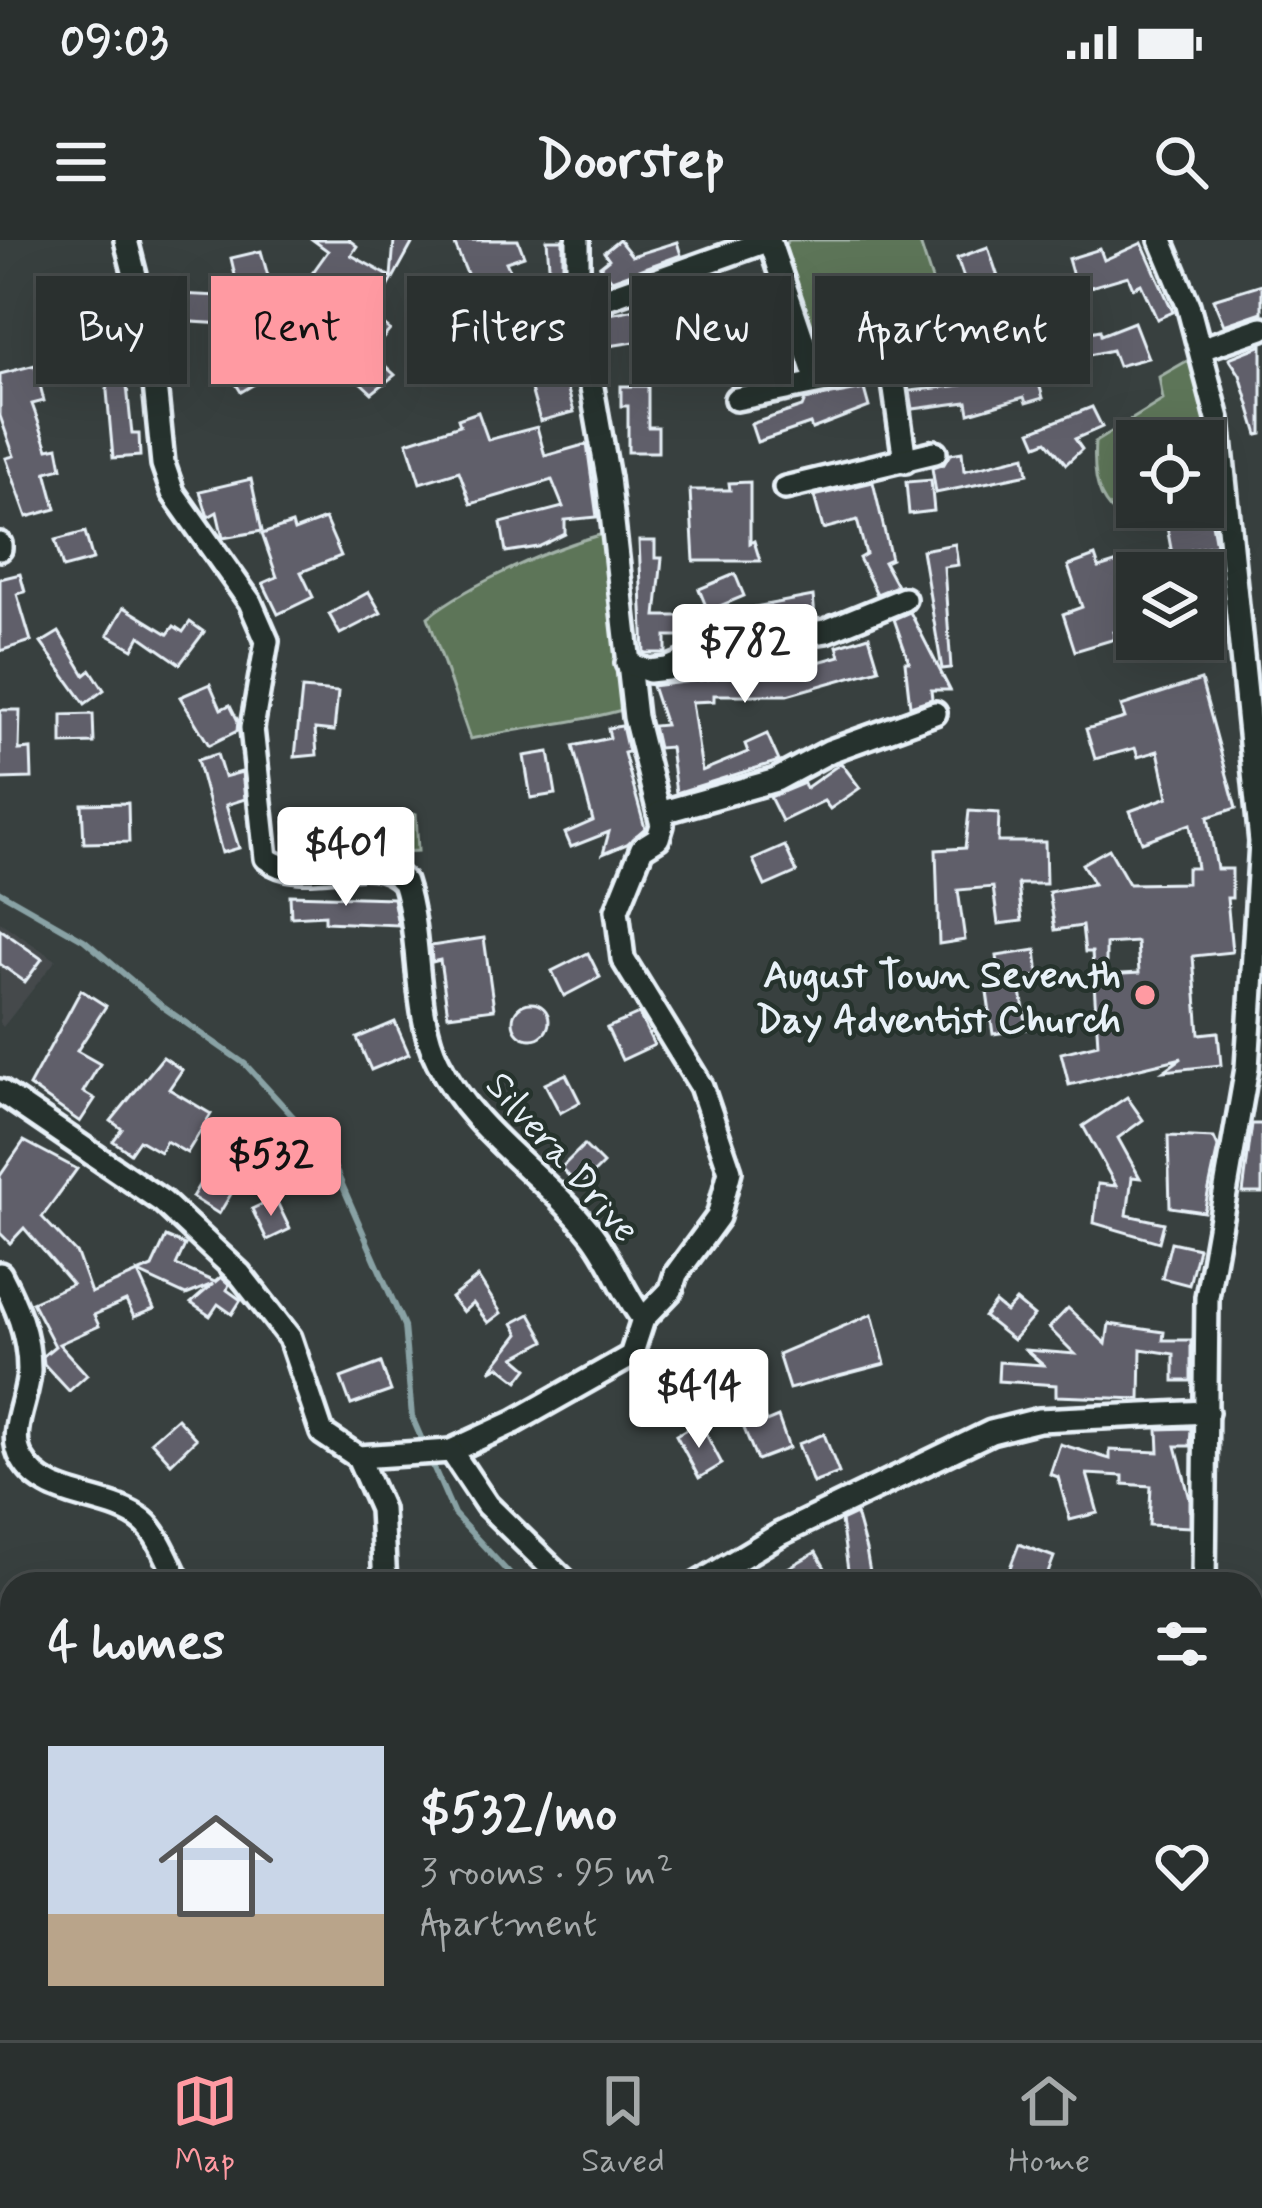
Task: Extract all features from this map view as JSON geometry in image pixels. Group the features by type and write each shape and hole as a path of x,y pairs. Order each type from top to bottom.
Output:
{"street":[{"name":"Silvera Drive","path":"126,240 150,334 163,464 173,493 250,602 267,641 252,728 266,858 291,872 383,867 404,882 420,947 429,1039 439,1066 482,1123 589,1229 643,1319"},
{"path":"578,240 578,276"},
{"path":"608,297 769,240 815,379 736,399"},
{"path":"1162,240 1201,349 1226,478 1262,842 1246,1068 1207,1298 1204,1572"},
{"path":"1201,349 1262,328"},
{"path":"358,1457 442,1452 631,1356 643,1319 670,1290 676,1274 718,1217 730,1171 700,1086 623,959 617,910 642,848 661,832 641,752 627,663 608,478 591,384"},
{"path":"894,384 904,460"},
{"path":"785,488 935,452"},
{"path":"627,663 649,671 667,669 719,647 826,631 904,599"},
{"path":"659,813 776,780 830,751 935,713"},
{"path":"0,1091 163,1202 240,1274 290,1338 322,1433 358,1457 381,1509 384,1572"},
{"path":"0,1274 22,1316 29,1371 15,1438 21,1458 36,1476 144,1522 174,1572"},
{"path":"717,1572 780,1534 991,1432 1065,1417 1208,1412"},
{"path":"442,1452 487,1505 556,1572"}],"shaded area":[{"path":"0,922 56,960 3,1027 0,1024"}],"green space":[{"path":"789,240 919,240 931,276 815,276 815,354 781,249"},
{"path":"1192,358 1200,374 1207,420 1131,420 1163,400 1159,377"},
{"path":"1116,429 1116,515 1097,484 1095,442"},
{"path":"607,533 632,707 470,739 428,617 513,568"},
{"path":"416,814 418,851 360,854 359,818"}],"building":[{"path":"313,240 349,240 357,246 351,255 391,277 394,241 413,242 383,297 383,276 310,276 328,251"},
{"path":"453,240 518,240 524,256 506,262 512,276 468,276"},
{"path":"547,240 563,240 563,276 550,276"},
{"path":"619,240 632,256 677,242 681,255 612,280 600,266 609,259 604,252"},
{"path":"1142,243 1173,312 1157,319 1141,284 1133,288 1128,276 1090,287 1090,276 1073,276 1068,259 1100,249 1104,260"},
{"path":"988,247 998,276 963,276 957,258"},
{"path":"261,251 268,276 235,276 231,258"},
{"path":"1262,284 1262,312 1224,325 1213,299"},
{"path":"187,294 211,296 211,323 187,322"},
{"path":"632,310 632,342 609,346 608,314"},
{"path":"1134,322 1148,358 1118,366 1112,350 1090,355 1090,332 1100,330 1101,335"},
{"path":"1262,345 1262,434 1258,435 1240,375 1229,358"},
{"path":"383,364 395,375 372,393 362,384 383,384"},
{"path":"35,365 36,384 44,401 32,404 48,449 58,447 62,468 46,472 56,509 27,517 6,458 14,456 0,416 0,374"},
{"path":"106,384 127,384 132,434 139,434 140,456 113,458"},
{"path":"530,384 566,384 574,412 540,421"},
{"path":"1039,384 1043,398 1026,403 1024,397 969,413 967,402 913,409 910,391"},
{"path":"621,386 648,386 648,427 658,427 658,452 628,452 628,406 621,406"},
{"path":"864,389 869,407 812,429 810,424 757,442 751,424 802,407 805,400"},
{"path":"1092,407 1102,427 1075,439 1082,449 1066,464 1047,441 1037,445 1031,431"},
{"path":"478,412 488,440 537,427 545,456 587,444 597,517 565,520 565,534 538,547 506,552 501,523 563,507 552,480 471,504 459,471 420,483 407,442 460,425 458,419"},
{"path":"962,452 964,471 1025,456 1028,474 936,493 932,468 944,464 950,454"},
{"path":"251,479 262,531 223,538 217,512 208,517 200,491"},
{"path":"931,480 934,511 909,514 906,482"},
{"path":"750,482 750,543 754,541 760,561 694,561 690,490 730,490 729,483"},
{"path":"873,482 891,559 884,562 897,586 877,594 859,558 866,554 857,520 823,529 814,496"},
{"path":"325,519 341,556 301,572 313,597 278,614 263,583 277,577 262,534 292,524 294,531"},
{"path":"1167,528 1213,528 1216,545 1172,552"},
{"path":"85,532 93,560 63,568 55,540"},
{"path":"639,541 655,541 655,558 662,558 656,616 697,616 698,636 666,636 666,653 644,653"},
{"path":"955,544 958,565 944,567 951,668 942,669 922,550"},
{"path":"1095,556 1099,568 1116,563 1115,639 1075,651 1063,614 1082,607 1068,566"},
{"path":"20,574 25,592 17,594 31,641 0,651 0,579"},
{"path":"735,574 744,596 708,611 699,589"},
{"path":"369,592 381,613 340,634 329,614"},
{"path":"813,596 815,617 756,626 755,607"},
{"path":"124,607 168,634 174,626 183,632 190,622 204,632 180,664 140,636 133,649 108,635"},
{"path":"910,612 950,690 931,690 932,699 910,706 905,662 909,662 894,619"},
{"path":"59,632 85,675 91,670 104,690 85,704 41,643"},
{"path":"869,636 879,669 787,695 714,695 714,701 692,702 702,771 748,752 745,744 767,734 779,761 676,793 670,747 658,748 653,726 665,725 652,686 716,678 715,669 759,664 759,656 781,653 784,662 799,657 800,667 840,656 837,646"},
{"path":"1201,680 1236,808 1208,817 1217,869 1232,869 1232,898 1227,898 1232,952 1193,956 1199,1034 1218,1032 1221,1065 1164,1071 1182,1058 1069,1085 1061,1053 1098,1044 1092,952 1085,952 1082,926 1055,930 1049,892 1094,884 1082,864 1109,849 1129,884 1187,883 1187,868 1197,868 1190,824 1142,842 1130,811 1168,797 1158,751 1138,757 1135,748 1095,759 1086,729 1125,718 1121,706","holes":["1137,942 1139,973 1106,975 1106,944"]},
{"path":"210,684 221,709 230,705 238,721 237,731 209,745 180,697"},
{"path":"302,689 338,692 334,731 315,729 317,755 295,757"},
{"path":"0,710 20,710 19,750 31,749 32,778 0,779"},
{"path":"93,714 94,743 62,744 62,715"},
{"path":"622,726 628,752 624,753 645,828 627,844 603,854 609,832 571,847 565,833 593,821 573,746 610,738 608,728"},
{"path":"549,752 556,794 531,798 524,756"},
{"path":"217,754 224,777 242,772 245,799 226,805 239,848 222,853 197,760"},
{"path":"841,763 860,788 830,809 824,801 782,821 770,797 804,783 806,788"},
{"path":"128,803 129,842 84,843 82,804"},
{"path":"969,811 999,813 998,842 1045,842 1046,884 1018,884 1022,921 998,924 993,887 958,890 965,940 939,944 936,850 965,848"},
{"path":"309,817 310,839 339,836 339,819 359,818 360,851 297,854 296,836 286,836 285,818"},
{"path":"785,846 797,872 765,886 753,860"},
{"path":"290,895 393,898 398,925 325,922 325,915 291,917"},
{"path":"0,929 42,959 25,982 0,964"},
{"path":"484,938 494,1009 448,1015 440,960 432,962 431,946"},
{"path":"1036,950 1039,976 1019,979 1027,1029 993,1034 987,992 1002,990 997,956"},
{"path":"588,953 600,977 564,996 552,971"},
{"path":"81,990 106,1006 77,1051 100,1064 83,1092 95,1099 80,1122 29,1086"},
{"path":"531,1003 544,1008 549,1021 544,1034 531,1039 518,1034 513,1021 518,1008"},
{"path":"639,1014 654,1045 622,1060 607,1028"},
{"path":"395,1022 409,1054 371,1070 357,1038"},
{"path":"163,1057 182,1070 169,1089 211,1114 187,1153 166,1141 160,1152 139,1140 130,1153 113,1141 122,1129 111,1121"},
{"path":"566,1074 580,1102 560,1113 545,1084"},
{"path":"1127,1097 1143,1120 1118,1138 1140,1178 1132,1177 1127,1215 1164,1223 1159,1242 1094,1223 1098,1184 1116,1186 1083,1126"},
{"path":"1252,1124 1262,1124 1262,1193 1243,1193"},
{"path":"249,1130 264,1139 219,1214 192,1197 217,1155 229,1162"},
{"path":"1168,1136 1214,1138 1218,1147 1204,1212 1170,1207"},
{"path":"24,1141 77,1169 42,1217 77,1254 91,1293 152,1267 166,1237 185,1245 176,1265 215,1282 221,1277 229,1284 227,1290 241,1300 232,1314 218,1304 210,1316 191,1303 213,1284 186,1295 138,1273 154,1309 134,1317 126,1301 94,1315 99,1326 59,1344 87,1375 69,1391 44,1364 43,1356 55,1346 32,1302 72,1284 24,1228 10,1243 0,1233 0,1176"},
{"path":"584,1145 603,1164 580,1187 561,1168"},
{"path":"275,1198 290,1229 267,1240 252,1209"},
{"path":"1171,1242 1198,1248 1189,1285 1162,1278"},
{"path":"478,1277 501,1313 488,1323 473,1303 463,1312 451,1298"},
{"path":"1016,1301 1034,1316 1013,1340 984,1317 995,1303 1006,1312"},
{"path":"1068,1308 1106,1344 1109,1324 1164,1332 1163,1340 1191,1340 1191,1381 1174,1381 1174,1354 1141,1349 1140,1399 1056,1396 1056,1385 998,1381 999,1362 1043,1365 1026,1350 1075,1354 1049,1328"},
{"path":"530,1314 545,1341 515,1357 528,1368 518,1381 499,1366 490,1371 519,1334 513,1323"},
{"path":"872,1314 885,1364 789,1389 778,1354"},
{"path":"381,1363 391,1391 351,1405 341,1378"},
{"path":"751,1383 766,1422 778,1417 789,1448 757,1460 729,1392"},
{"path":"177,1418 196,1439 171,1463 151,1441"},
{"path":"690,1427 694,1435 704,1430 722,1464 699,1478 676,1435"},
{"path":"1191,1428 1190,1446 1176,1446 1190,1499 1190,1527 1149,1525 1151,1486 1123,1484 1123,1476 1087,1474 1098,1513 1070,1520 1058,1477 1050,1474 1060,1444 1110,1459 1110,1450 1159,1452 1158,1429"},
{"path":"824,1434 839,1473 813,1483 798,1444"},
{"path":"856,1514 870,1572 848,1572 841,1521"},
{"path":"1019,1544 1054,1557 1048,1572 1008,1572"},
{"path":"816,1552 827,1572 781,1572"}],"waterway":[{"path":"0,892 84,940 163,1007 245,1064 330,1157 404,1326 412,1417 425,1447"},
{"path":"430,1459 454,1514 508,1572"}],"place":[{"name":"August Town Seventh Day Adventist Church","path":"1145,995"}]}
